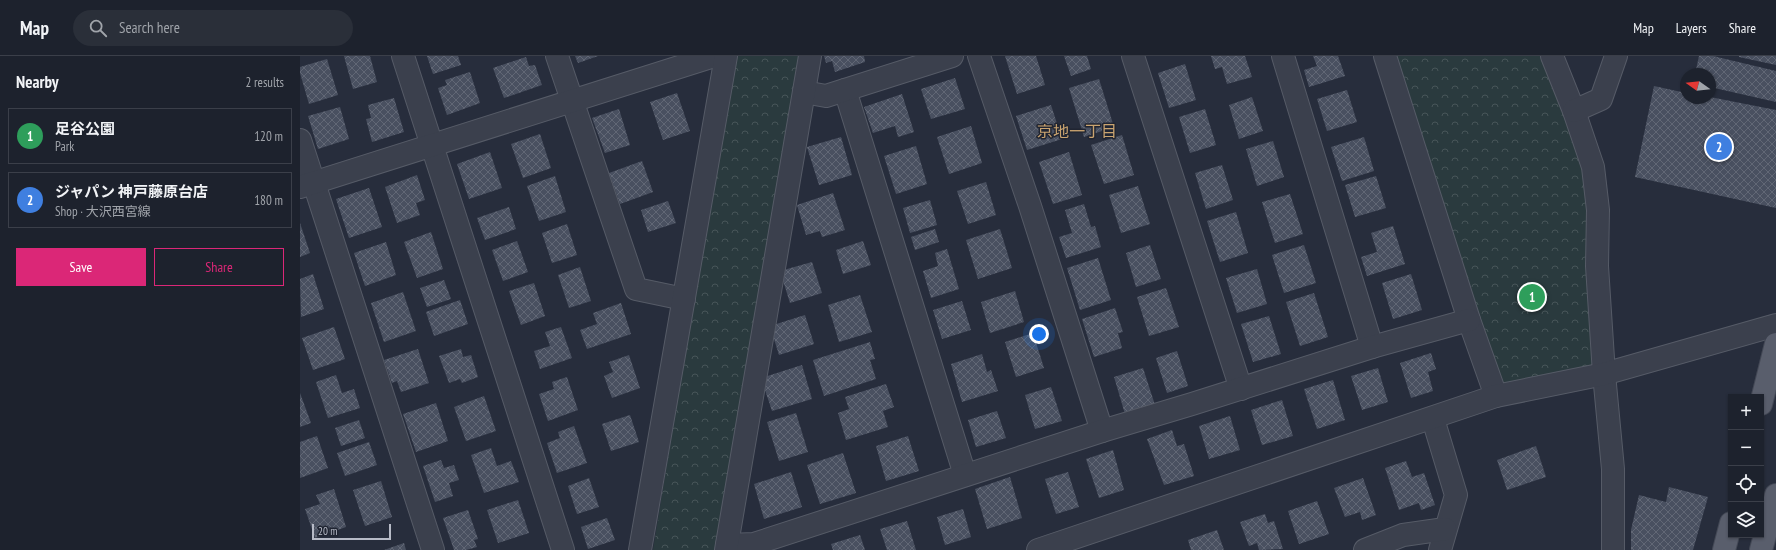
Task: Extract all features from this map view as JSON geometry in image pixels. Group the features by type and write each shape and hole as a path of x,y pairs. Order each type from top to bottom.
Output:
{"main road":[{"path":"1764,394 1776,344"},
{"path":"1762,550 1776,496"},
{"path":"1724,550 1728,535"}],"street":[{"path":"403,56 563,550"},
{"path":"557,56 636,289 684,299"},
{"path":"306,185 714,56"},
{"path":"640,550 726,56"},
{"path":"810,56 726,547 754,544 1102,431 1372,347 1470,320"},
{"path":"804,92 826,96 952,56"},
{"path":"979,56 1032,213 1102,431"},
{"path":"1133,56 1241,389"},
{"path":"1283,56 1372,347"},
{"path":"1385,56 1496,396"},
{"path":"1552,56 1574,111 1593,167 1598,210 1598,266 1604,374 1613,469 1613,550"},
{"path":"1574,111 1601,98 1616,56"},
{"path":"844,90 965,475"},
{"path":"300,140 306,185 433,550"},
{"path":"1038,550 1433,419 1496,396 1604,374 1776,325"},
{"path":"1433,419 1456,495 1440,550"},
{"path":"1365,550 1403,535 1445,529"}],"green space":[{"path":"733,56 800,56 715,550 653,550"},
{"path":"1386,56 1543,56 1580,150 1595,220 1604,374 1496,396"}],"building":[{"path":"344,56 370,56 377,82 353,89"},
{"path":"427,56 458,56 461,65 433,74"},
{"path":"575,56 598,56 578,63"},
{"path":"824,56 864,56 865,62 835,72 832,61 826,63"},
{"path":"1005,56 1036,56 1045,85 1017,94"},
{"path":"1064,56 1087,56 1091,69 1071,76"},
{"path":"1211,56 1245,56 1252,77 1227,84 1222,67 1215,69"},
{"path":"1313,56 1338,56 1345,76 1309,87 1304,70 1317,66"},
{"path":"1699,56 1713,56 1776,71 1776,102 1716,88 1716,68 1696,68"},
{"path":"1776,56 1776,65 1739,57"},
{"path":"526,57 529,66 535,65 542,85 504,98 493,68"},
{"path":"327,59 338,95 309,104 300,73 300,67"},
{"path":"1185,64 1196,100 1169,108 1158,73"},
{"path":"470,72 480,103 447,115 438,88 447,85 445,80"},
{"path":"955,78 965,109 931,119 921,89"},
{"path":"1099,79 1114,127 1084,137 1069,88"},
{"path":"1654,86 1680,92 1680,104 1716,104 1716,98 1776,110 1776,208 1635,177"},
{"path":"1347,90 1357,122 1327,131 1317,99"},
{"path":"677,93 690,131 663,140 650,102"},
{"path":"902,94 914,132 898,137 895,126 873,133 864,107"},
{"path":"1252,97 1263,131 1239,139 1229,105"},
{"path":"394,98 404,132 372,142 366,119 371,118 368,105"},
{"path":"1051,105 1062,139 1027,150 1016,116"},
{"path":"340,107 349,139 318,149 308,116"},
{"path":"619,109 630,145 605,153 592,118"},
{"path":"1205,109 1216,145 1190,153 1179,117"},
{"path":"971,126 982,163 949,174 937,137"},
{"path":"540,134 551,168 523,178 511,144"},
{"path":"1122,135 1134,175 1104,184 1091,145"},
{"path":"841,137 852,175 819,185 807,147"},
{"path":"1364,137 1374,171 1342,181 1331,147"},
{"path":"1273,141 1284,177 1257,186 1246,149"},
{"path":"916,146 927,184 896,194 884,156"},
{"path":"490,152 502,188 469,199 457,164"},
{"path":"1069,152 1082,195 1053,204 1039,162"},
{"path":"642,161 653,192 620,204 609,173"},
{"path":"1222,165 1233,200 1206,209 1195,173"},
{"path":"417,175 425,200 416,203 420,215 397,223 385,187"},
{"path":"555,176 566,212 539,221 527,186"},
{"path":"1376,176 1386,208 1355,217 1345,185"},
{"path":"986,182 996,215 968,224 957,191"},
{"path":"1138,186 1150,224 1121,233 1109,195"},
{"path":"369,188 382,227 349,238 336,199"},
{"path":"833,193 845,230 822,237 820,231 806,235 797,205"},
{"path":"1290,194 1303,234 1275,243 1262,202"},
{"path":"930,200 937,225 910,233 903,208"},
{"path":"668,201 676,223 648,232 641,210"},
{"path":"1084,204 1091,227 1095,226 1101,247 1066,258 1059,237 1072,233 1065,210"},
{"path":"509,207 516,229 485,240 477,218"},
{"path":"1236,212 1248,253 1220,262 1207,221"},
{"path":"300,223 310,253 300,257"},
{"path":"567,224 577,255 552,263 542,233"},
{"path":"1393,226 1405,264 1367,276 1361,257 1377,252 1371,233"},
{"path":"935,229 939,242 915,250 911,237"},
{"path":"1000,229 1012,268 978,279 966,240"},
{"path":"431,232 443,269 417,278 404,242"},
{"path":"517,241 528,272 503,281 492,250"},
{"path":"863,241 871,265 843,274 836,250"},
{"path":"386,242 396,275 365,286 354,253"},
{"path":"1150,245 1161,279 1136,287 1126,253"},
{"path":"1304,245 1316,283 1284,293 1272,255"},
{"path":"947,249 959,289 931,298 923,271 938,266 935,253"},
{"path":"1098,258 1111,300 1080,310 1067,268"},
{"path":"812,262 822,293 790,303 780,271"},
{"path":"580,267 591,301 569,308 558,275"},
{"path":"1257,269 1267,304 1237,313 1226,278"},
{"path":"313,274 324,309 301,317 300,279"},
{"path":"1411,274 1422,310 1393,319 1382,283"},
{"path":"444,280 451,299 427,307 420,288"},
{"path":"534,283 545,316 521,325 509,291"},
{"path":"1166,288 1179,327 1149,336 1137,297"},
{"path":"1015,291 1024,322 990,333 981,302"},
{"path":"403,292 416,331 384,342 371,303"},
{"path":"1314,293 1328,337 1300,346 1286,302"},
{"path":"860,295 872,332 839,342 828,305"},
{"path":"460,300 468,324 434,336 426,312"},
{"path":"962,301 971,330 942,339 933,310"},
{"path":"621,303 631,334 587,349 580,330 597,324 593,313"},
{"path":"1115,308 1123,332 1118,333 1122,348 1094,357 1082,319"},
{"path":"805,315 814,344 779,355 770,326"},
{"path":"1269,316 1281,354 1253,362 1241,324"},
{"path":"334,327 345,359 313,370 302,338"},
{"path":"561,327 572,358 540,369 534,351 550,346 545,332"},
{"path":"1033,333 1044,368 1016,377 1005,342"},
{"path":"870,342 875,359 870,360 876,379 824,396 813,360"},
{"path":"418,349 429,383 401,392 397,381 392,383 384,360"},
{"path":"461,349 463,357 471,355 478,377 462,383 460,379 449,383 439,356"},
{"path":"1177,351 1188,386 1167,393 1156,358"},
{"path":"1431,353 1436,369 1428,372 1433,391 1411,398 1400,363"},
{"path":"982,354 987,372 991,370 998,391 962,402 951,364"},
{"path":"629,355 640,388 612,398 604,376 613,372 609,362"},
{"path":"802,365 812,399 772,411 761,378"},
{"path":"1143,368 1155,405 1125,414 1114,377"},
{"path":"1378,368 1388,402 1362,410 1351,376"},
{"path":"336,375 342,393 354,389 360,408 328,418 316,382"},
{"path":"567,377 578,410 548,421 539,394 554,389 552,382"},
{"path":"1333,380 1345,420 1317,429 1304,389"},
{"path":"886,384 894,407 883,411 888,427 846,440 838,413 849,409 845,397"},
{"path":"1051,387 1062,421 1035,429 1025,395"},
{"path":"300,393 311,423 300,427"},
{"path":"484,396 496,431 466,441 454,407"},
{"path":"1282,400 1293,436 1262,445 1251,410"},
{"path":"436,403 448,441 416,452 403,414"},
{"path":"997,411 1006,438 976,447 968,420"},
{"path":"796,413 808,452 779,461 767,422"},
{"path":"630,415 639,442 611,451 602,424"},
{"path":"1230,416 1240,450 1209,459 1199,426"},
{"path":"359,420 365,438 341,446 335,428"},
{"path":"574,426 587,463 557,473 547,443 560,438 558,432"},
{"path":"1172,430 1177,446 1184,444 1194,476 1164,485 1147,439"},
{"path":"317,436 328,468 300,478 300,442"},
{"path":"908,436 919,471 886,481 876,446"},
{"path":"369,442 377,465 345,476 337,453"},
{"path":"1536,446 1546,477 1507,490 1497,460"},
{"path":"491,448 497,466 511,461 519,482 484,493 471,455"},
{"path":"1113,450 1124,490 1099,498 1086,459"},
{"path":"843,453 856,493 820,504 807,465"},
{"path":"441,460 444,468 454,465 459,480 449,483 453,496 435,502 423,466"},
{"path":"1406,461 1412,477 1424,473 1435,505 1421,510 1419,503 1399,510 1385,468"},
{"path":"791,472 802,507 764,519 754,484"},
{"path":"1068,472 1079,507 1056,514 1045,479"},
{"path":"1010,477 1022,518 987,529 975,489"},
{"path":"589,478 599,507 577,514 568,486"},
{"path":"1363,478 1376,515 1362,520 1360,512 1345,517 1334,488"},
{"path":"381,481 392,517 365,526 353,490"},
{"path":"1669,487 1708,497 1693,550 1631,550 1631,530 1639,495 1666,502"},
{"path":"334,489 346,527 315,538 305,509 320,504 316,495"},
{"path":"518,500 529,533 498,543 487,510"},
{"path":"1317,501 1329,534 1299,544 1288,511"},
{"path":"963,509 971,537 945,545 937,517"},
{"path":"468,510 478,539 474,540 477,547 466,550 454,550 443,518"},
{"path":"1265,514 1268,523 1274,521 1283,549 1259,550 1257,543 1249,546 1240,522"},
{"path":"607,518 615,540 588,549 581,527"},
{"path":"907,521 916,550 887,550 880,529"},
{"path":"1217,530 1224,550 1191,550 1188,540"},
{"path":"860,535 865,550 833,550 831,544"},
{"path":"404,543 406,550 384,550"}],"place":[{"name":"ジャパン 神戸藤原台店","path":"1719,147"},
{"name":"足谷公園","path":"1532,297"}],"district":[{"name":"京地一丁目","path":"1077,131"}]}
